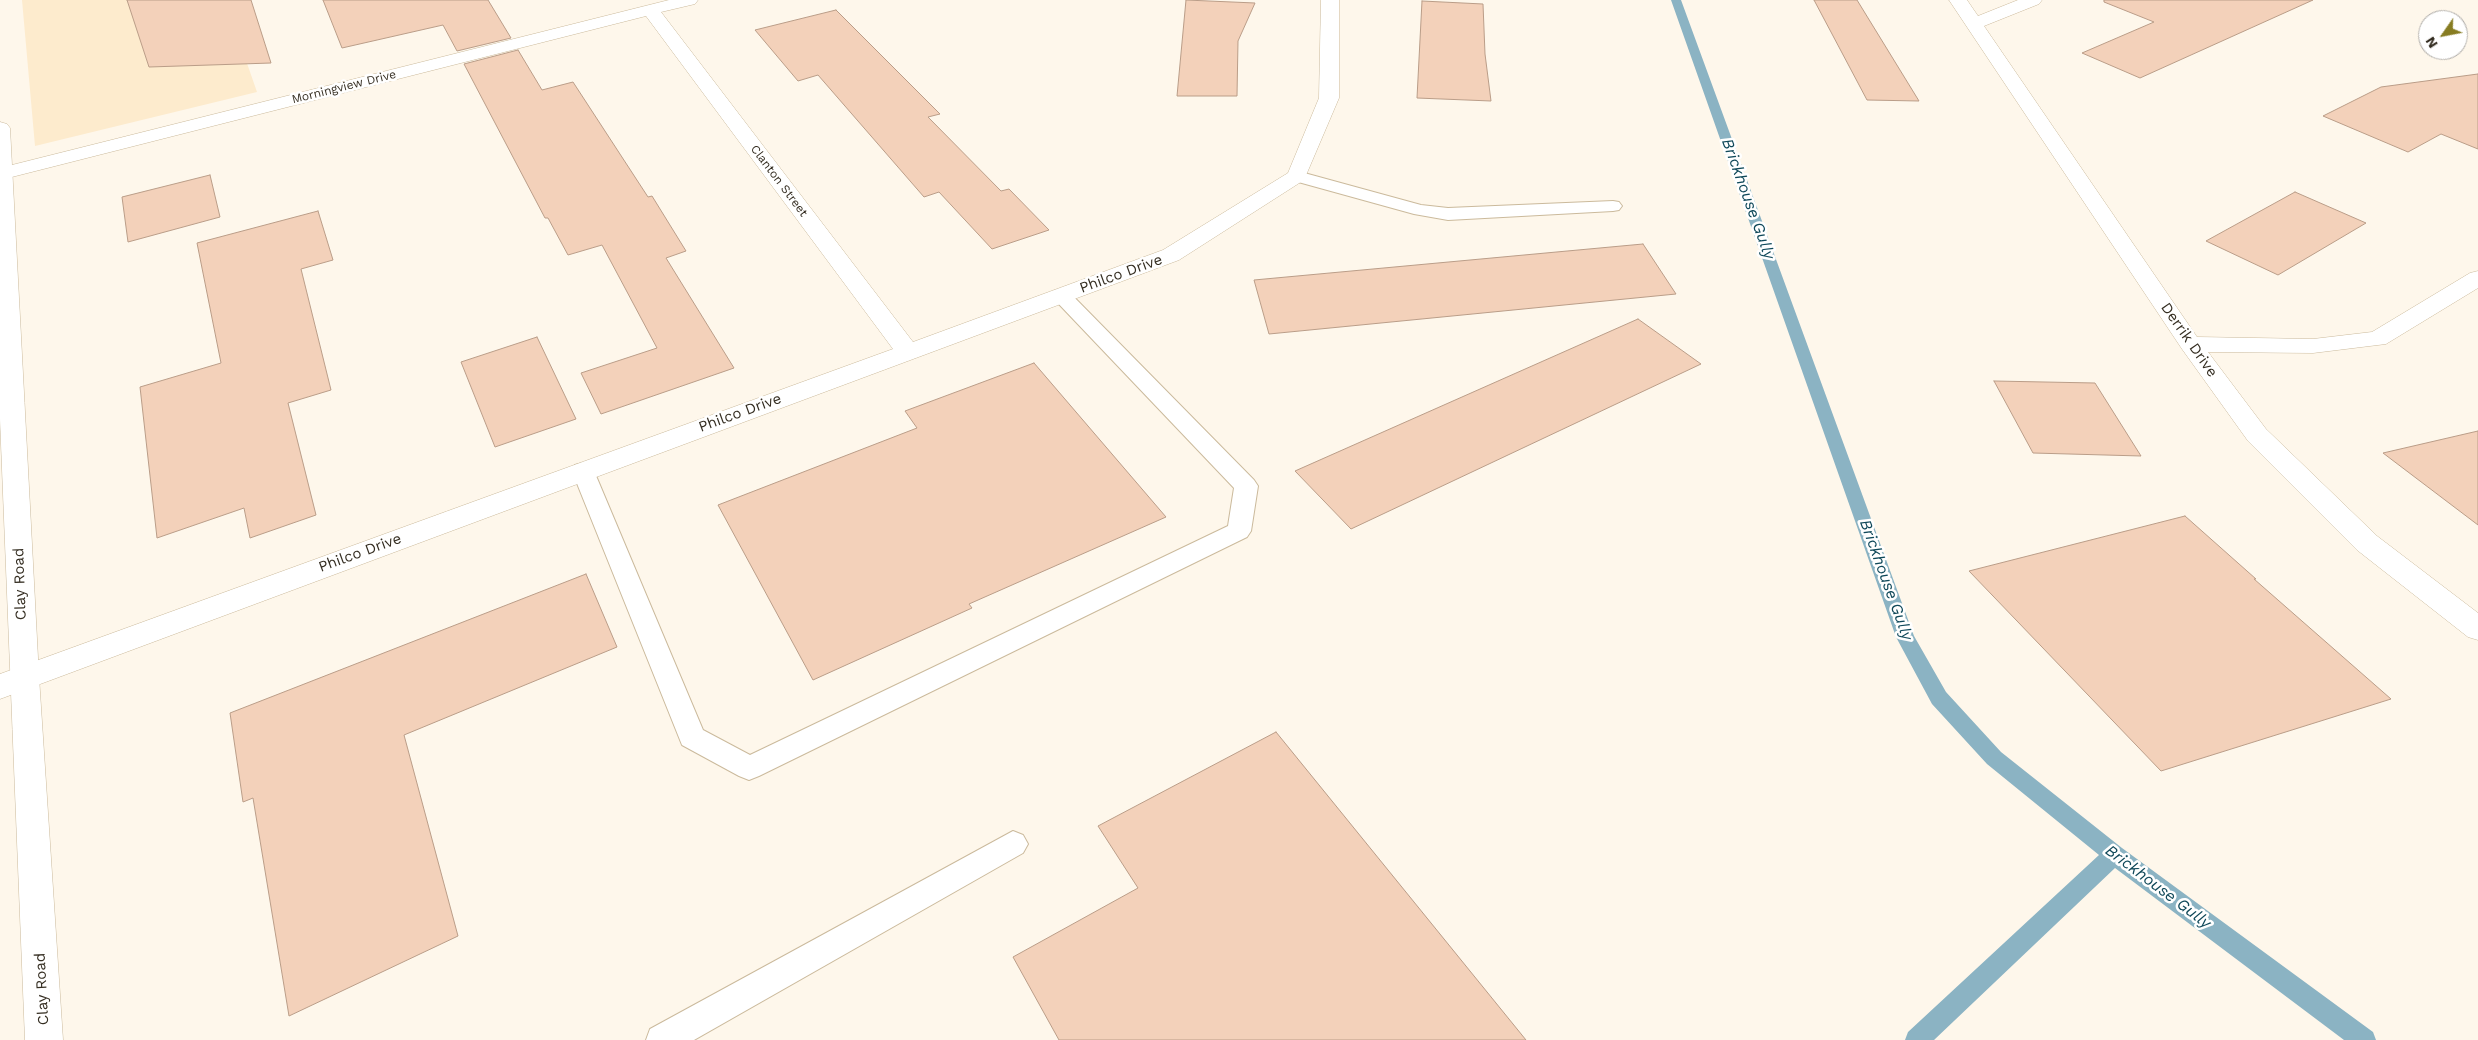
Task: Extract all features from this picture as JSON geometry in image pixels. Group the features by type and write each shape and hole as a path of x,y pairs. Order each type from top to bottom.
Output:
{"street":[{"name":"Morningview Drive","path":"2,173 689,0"},
{"path":"1297,176 1328,98 1330,0"},
{"name":"Derrik Drive","path":"1958,0 2190,344 2256,435 2367,543 2478,628"},
{"path":"1974,24 2033,0"},
{"name":"Clanton Street","path":"650,10 908,352"},
{"name":"Clay Road","path":"0,128 12,682 41,1039"},
{"name":"Philco Drive","path":"12,682 1172,255 1297,176"},
{"path":"2190,344 2313,346 2378,339 2427,311 2478,278"}],"lane":[{"path":"1297,176 1420,210 1448,214 1613,206"},
{"path":"583,471 692,737 749,768 1239,531 1246,486 1061,295"},
{"path":"662,1040 1013,844"}],"shaded area":[{"path":"22,0 225,0 257,92 35,146"}],"building":[{"path":"127,0 251,0 271,63 149,67"},
{"path":"323,0 488,0 511,38 457,51 443,25 342,48"},
{"path":"1186,0 1255,3 1238,41 1237,96 1177,96"},
{"path":"1814,0 1857,0 1919,101 1867,100"},
{"path":"2104,0 2313,0 2140,78 2082,53 2154,22 2104,2"},
{"path":"1422,1 1483,4 1485,54 1491,101 1417,98"},
{"path":"836,10 940,114 928,117 1001,191 1009,189 1049,230 992,249 939,192 924,197 818,75 798,81 755,30"},
{"path":"518,50 542,90 573,82 648,197 652,196 686,251 666,258 734,368 601,414 581,373 657,348 602,245 568,255 548,218 545,218 464,64"},
{"path":"2478,74 2478,149 2441,134 2408,152 2323,116 2381,87"},
{"path":"210,175 220,217 128,242 122,197"},
{"path":"2295,192 2366,223 2278,275 2206,241"},
{"path":"318,211 333,260 301,269 331,390 288,403 316,515 250,538 244,508 157,538 140,387 221,363 197,243"},
{"path":"1643,244 1676,294 1269,334 1254,280"},
{"path":"1638,319 1701,364 1351,529 1295,471"},
{"path":"537,337 576,419 495,447 461,362"},
{"path":"1034,363 1166,517 969,604 972,608 813,680 718,505 917,428 905,411"},
{"path":"1994,381 2095,383 2141,456 2033,453"},
{"path":"2478,431 2478,525 2383,453"},
{"path":"2185,516 2391,699 2161,771 1969,571"},
{"path":"586,574 617,647 404,735 458,936 289,1016 253,798 243,802 230,713"},
{"path":"1276,732 1526,1040 1059,1040 1013,957 1138,888 1098,826"}],"waterway":[{"name":"Brickhouse Gully","path":"1676,0 1905,637 1939,698 1994,758 2114,855"},
{"path":"1917,1040 2114,855"},
{"name":"Brickhouse Gully","path":"2114,855 2364,1040"}]}
